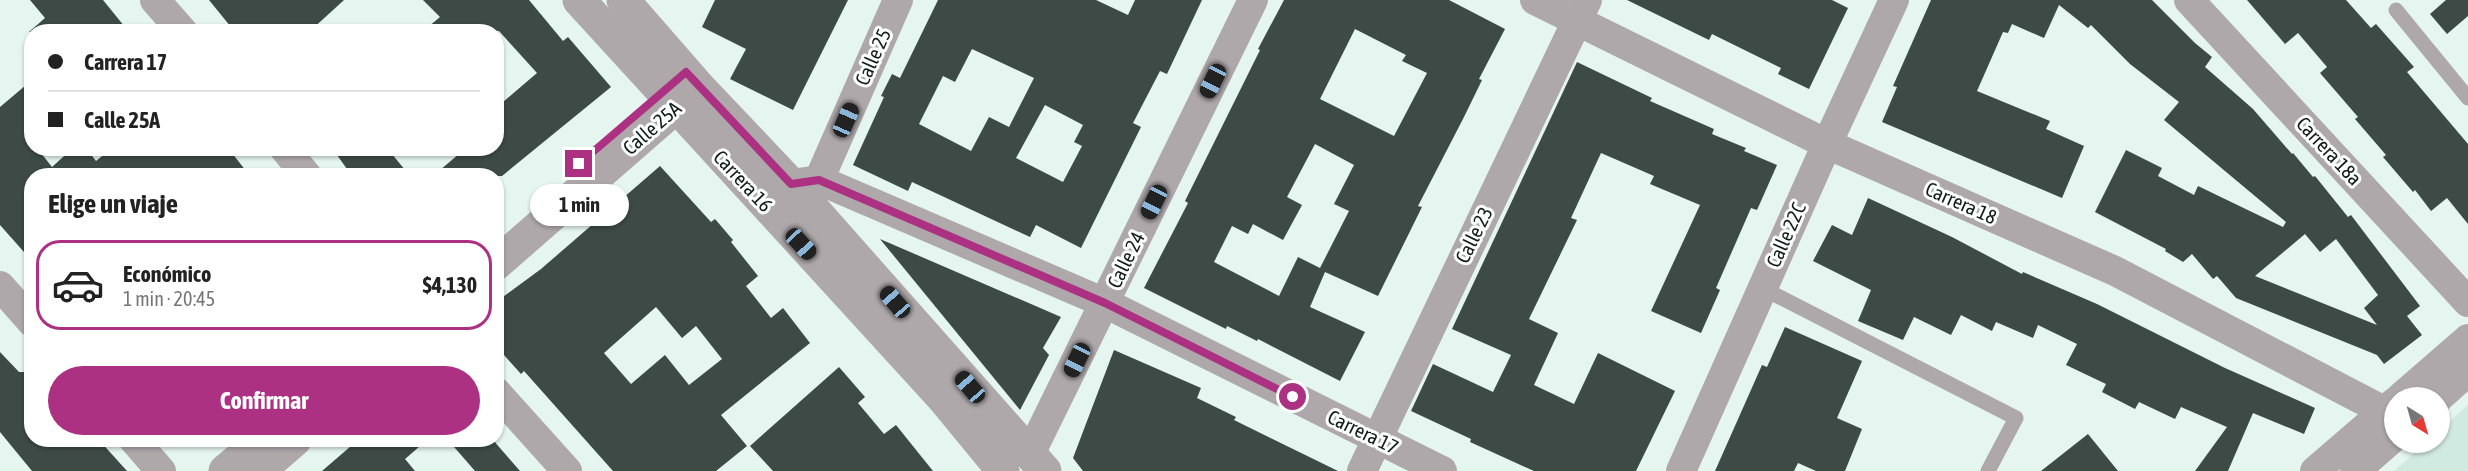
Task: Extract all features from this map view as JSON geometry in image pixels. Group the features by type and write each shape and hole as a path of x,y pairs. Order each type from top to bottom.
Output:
{"street":[{"path":"155,0 176,24"},
{"name":"Carrera 16","path":"579,0 680,90 805,182 1038,463"},
{"name":"Carrera 16","path":"623,0 680,90 1003,471"},
{"name":"Calle 25","path":"805,182 898,0"},
{"name":"Calle 24","path":"1038,463 1105,303 1253,0"},
{"name":"Carrera 18","path":"1535,0 1582,10 1827,144 2115,272 2384,407"},
{"name":"Calle 22C","path":"1681,471 1894,0"},
{"name":"Carrera 18a","path":"2189,0 2468,302"},
{"name":"Calle 23","path":"1362,471 1582,10"},
{"name":"Calle 25A","path":"504,230 680,90"},
{"name":"Calle 25A","path":"504,256 680,90"},
{"path":"291,156 300,168"},
{"name":"Carrera 17","path":"805,182 1105,303 1442,471"},
{"path":"0,286 24,313"},
{"path":"2419,387 2468,339"},
{"path":"2450,387 2468,371"},
{"path":"504,401 567,471"},
{"path":"2315,471 2384,419"},
{"path":"2355,471 2384,426"},
{"path":"140,447 161,471"},
{"path":"225,471 254,447"},
{"path":"259,471 287,447"}],"lane":[{"path":"2396,10 2468,98"},
{"path":"1762,288 2016,418 1988,471"}],"shaded area":[{"path":"2468,405 2468,471 2394,471 2415,453 2450,453 2450,421"}],"building":[{"path":"30,0 103,0 122,24 38,24 45,18"},
{"path":"209,0 344,0 318,24 228,24"},
{"path":"423,0 529,0 563,41 568,37 611,87 504,174 504,168 442,168 457,156 504,156 504,101 537,73 504,37 504,24 432,24 440,17"},
{"path":"715,0 848,0 793,110 730,79 746,49 702,27"},
{"path":"938,0 1096,0 1128,15 1135,0 1202,0 1167,74 1160,71 1133,123 1141,127 1081,248 1036,225 1030,237 912,182 908,191 853,165 892,74 900,78","holes":["972,49 1034,78 1009,127 989,117 971,151 919,124 943,76 955,82","1045,105 1083,125 1074,142 1082,146 1063,182 1016,158"]},
{"path":"1284,0 1449,0 1505,29 1479,79 1482,80 1464,117 1418,206 1422,207 1378,296 1325,272 1310,307 1365,332 1340,381 1258,339 1257,341 1227,326 1226,329 1144,288 1188,203 1185,201 1260,50 1258,49","holes":["1355,29 1406,55 1402,61 1427,73 1394,136 1320,99","1315,144 1354,165 1334,204 1349,211 1320,268 1298,257 1279,296 1214,262 1232,226 1248,234 1253,224 1283,240 1302,205 1287,197"]},
{"path":"1627,0 1832,0 1848,8 1809,89 1778,74 1781,68 1712,34 1709,40"},
{"path":"1931,0 2152,0 2212,57 2205,67 2253,109 2313,177 2315,176 2348,217 2351,215 2420,306 2407,316 2422,335 2384,364 2377,355 2236,298 2217,276 2213,279 2192,254 2183,262 2165,251 2166,249 2095,212 2126,150 2162,168 2158,176 2194,195 2198,186 2283,227 2286,222 2164,120 2179,102 2130,64 2091,25 2088,28 2059,5 2044,38 2012,24 2008,33 2003,32 1977,91 2050,121 2046,129 2084,146 2062,198 1882,122 1897,87 1893,86","holes":["2305,234 2320,252 2336,239 2378,295 2364,308 2377,325 2255,276"]},
{"path":"2247,0 2346,0 2371,28 2376,24 2414,67 2407,72 2468,144 2468,224 2447,198 2431,211 2415,190 2413,192 2383,157 2386,155 2355,119 2358,117 2320,73 2327,67 2298,33 2285,44"},
{"path":"2446,0 2468,0 2468,16 2447,34 2430,14"},
{"path":"1577,62 1652,98 1650,101 1714,129 1712,134 1746,148 1744,151 1777,165 1757,210 1751,208 1716,288 1720,290 1701,333 1651,311 1700,205 1650,184 1654,176 1601,153 1571,218 1577,220 1529,319 1558,333 1534,385 1574,404 1598,353 1675,391 1636,471 1534,471 1470,442 1471,439 1411,411 1433,364 1493,392 1511,355 1452,329"},
{"path":"24,87 24,156 43,156 52,167 64,156 92,156 96,161 102,156 234,156 244,168 24,168 24,252 0,225 0,107"},
{"path":"338,156 394,156 403,168 346,168"},
{"path":"660,166 711,222 715,219 733,240 731,242 758,276 746,286 771,318 783,308 810,343 721,415 747,446 716,471 613,471 524,371 521,374 504,355 504,296 541,269","holes":["656,307 682,338 696,326 722,359 689,385 665,355 631,384 604,353"]},
{"path":"1868,198 1952,237 2022,274 2023,272 2097,304 2225,368 2315,408 2304,434 2253,413 2228,471 2195,471 2227,427 2181,407 2175,419 2139,402 2135,409 2102,392 2106,384 2066,365 2077,344 2038,325 2033,338 1996,322 1992,331 1961,315 1951,335 1914,317 1903,340 1858,321 1871,290 1813,261 1832,225 1852,235"},
{"path":"880,239 1061,317 1043,348 1049,355 1020,410"},
{"path":"1785,327 1862,361 1837,418 1862,429 1845,471 1816,471 1798,463 1794,471 1715,471 1762,365 1767,367"},
{"path":"1114,350 1201,388 1197,398 1236,417 1234,420 1338,471 1083,471 1073,458"},
{"path":"0,352 19,372 24,372 24,447 105,447 127,471 32,471 0,432"},
{"path":"839,367 865,397 858,403 884,434 896,425 933,471 773,471 750,446"},
{"path":"2088,434 2118,471 2041,471"},
{"path":"350,447 419,447 405,459 415,471 322,471"},
{"path":"454,447 499,447 520,471 475,471"}],"route":[{"path":"579,164 686,72 791,184 819,180 1105,303 1293,397"}]}
